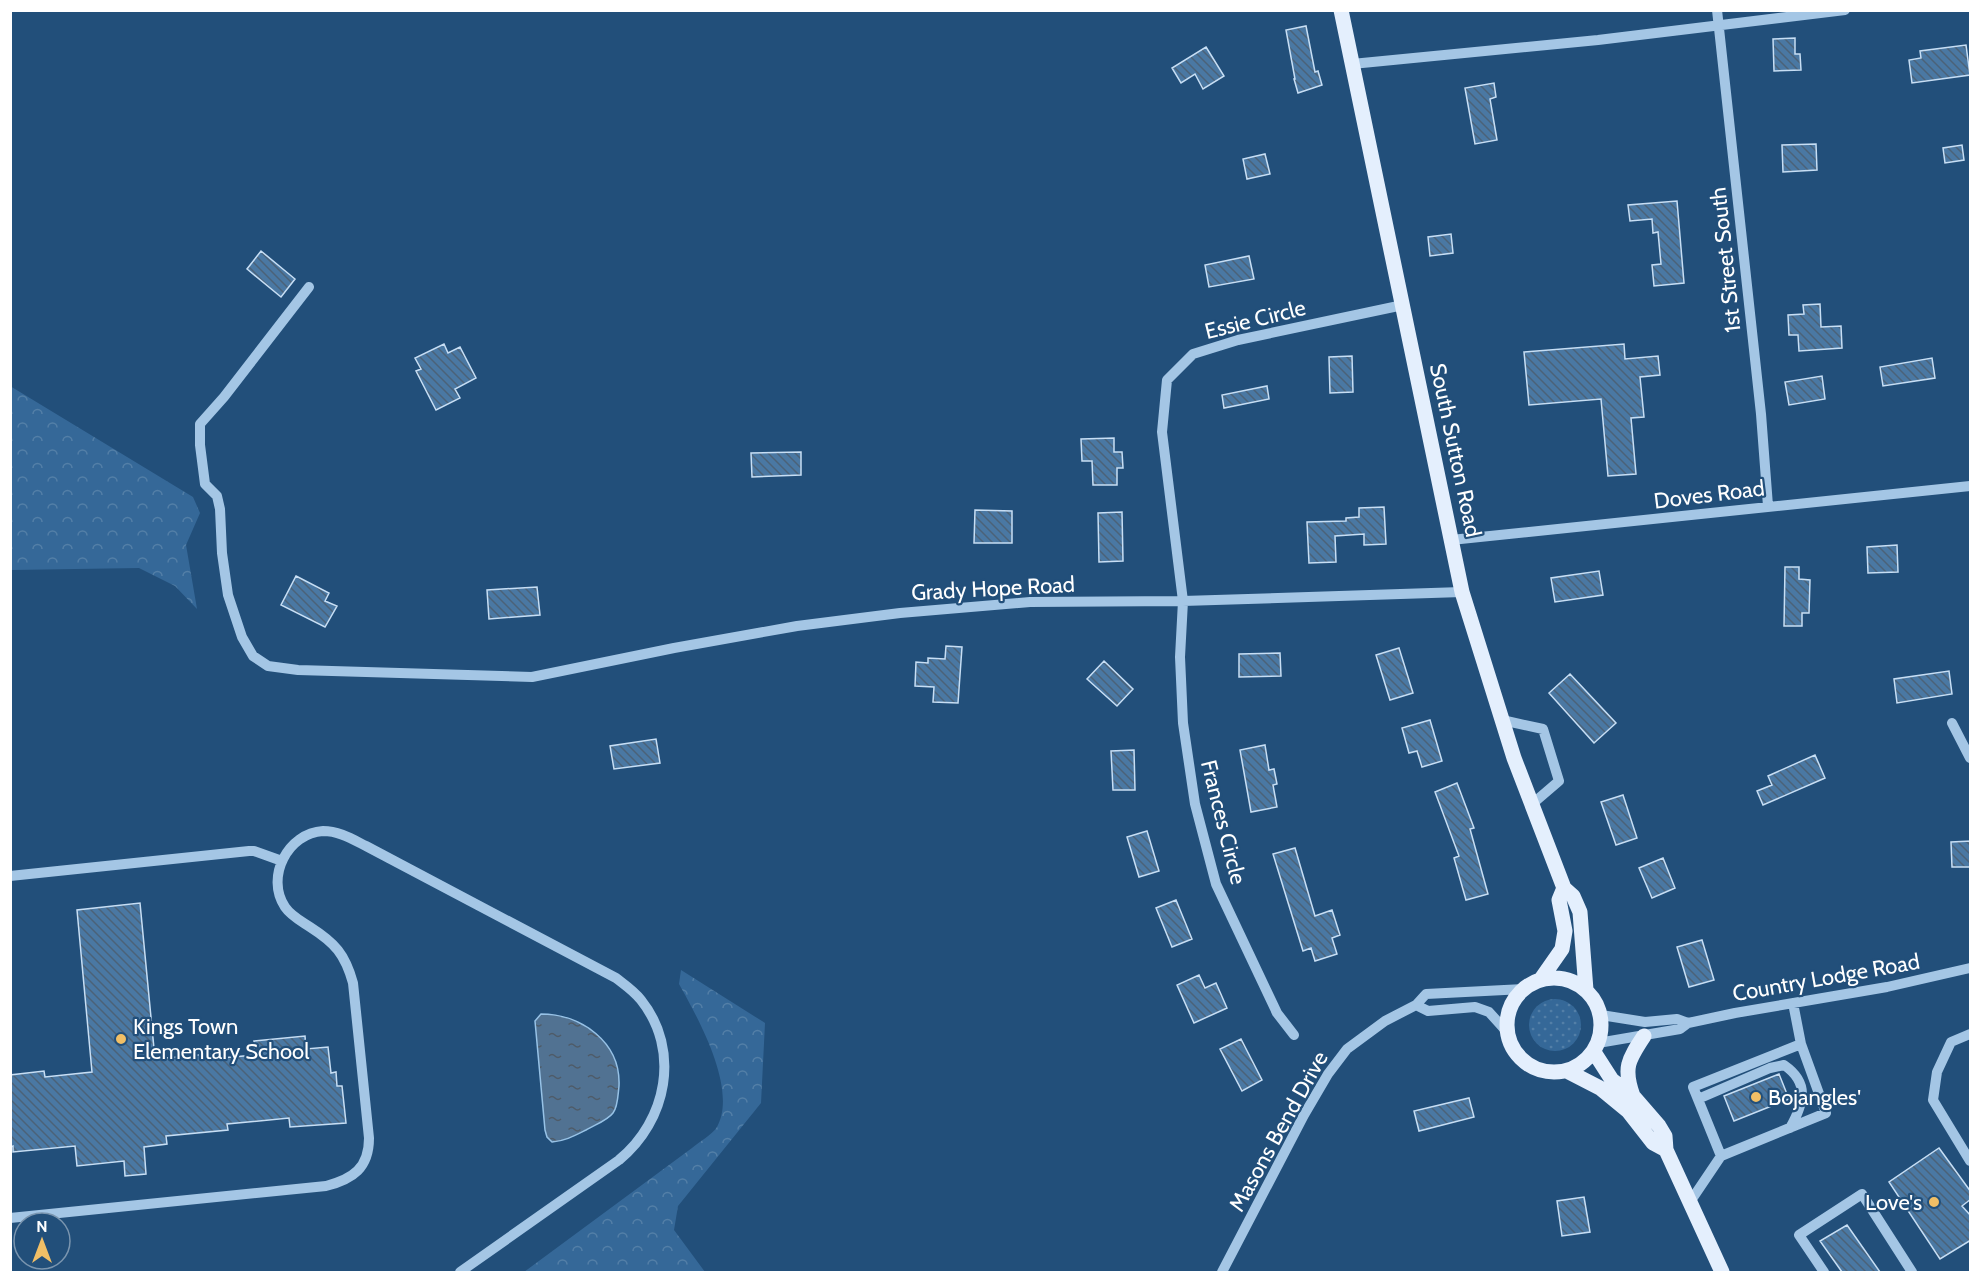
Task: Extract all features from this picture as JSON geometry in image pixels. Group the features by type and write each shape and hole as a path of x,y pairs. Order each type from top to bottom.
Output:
{"main road":[{"name":"South Sutton Road","path":"1341,10 1462,592 1502,720 1532,805 1564,888 1574,896 1580,912 1586,990"},
{"name":"South Sutton Road","path":"1541,979 1562,950 1565,931 1559,900 1564,888"},
{"path":"1557,977 1573,981 1596,1001 1601,1015 1602,1029 1596,1048 1577,1067 1567,1071 1551,1072 1535,1069 1517,1054 1507,1032 1508,1016 1513,1001 1524,989 1541,979 1557,977"},
{"path":"1633,1096 1628,1081 1630,1058 1644,1036"},
{"path":"1596,1048 1612,1080 1633,1096 1665,1136 1666,1150 1722,1272"},
{"path":"1567,1071 1600,1088 1628,1111 1653,1143 1666,1150"}],"street":[{"name":"1st Street South","path":"1717,10 1761,414 1768,506"},
{"path":"1352,64 1598,40 1845,10"},
{"name":"Grady Hope Road","path":"309,287 269,341 200,424 200,445 206,484 217,496 220,509 222,553 228,595 242,637 252,656 268,666 298,670 532,677 785,628 900,613 1030,602 1182,601 1462,592"},
{"name":"Essie Circle","path":"1182,601 1162,432 1167,380 1193,354 1227,343 1403,305"},
{"name":"Doves Road","path":"1451,540 1971,486"},
{"name":"Frances Circle","path":"1182,601 1180,657 1182,723 1196,804 1216,884 1277,1013 1294,1035"},
{"path":"1502,720 1543,729 1559,781 1532,805"},
{"path":"1952,723 1971,758"},
{"path":"10,1218 326,1186 352,1176 361,1168 369,1151 369,1138 353,983 348,965 340,951 330,941 293,916 279,896 278,879 282,861 296,842 306,835 331,831 344,835 616,978 640,999 657,1028 664,1059 662,1089 653,1118 639,1142 618,1160 460,1272"},
{"path":"10,876 249,850 282,861"},
{"name":"Country Lodge Road","path":"1596,1048 1619,1038 1680,1029 1688,1023 1887,987 1971,968"},
{"name":"Masons Bend Drive","path":"1222,1272 1304,1115 1328,1074 1347,1049 1385,1021 1416,1005 1426,994 1524,989"},
{"path":"1690,1202 1721,1156 1826,1113 1801,1044 1793,1003"},
{"path":"1416,1005 1428,1011 1475,1007 1488,1012 1507,1032"},
{"name":"Country Lodge Road","path":"1601,1015 1645,1022 1677,1019 1688,1023"},
{"path":"1971,1034 1951,1042 1937,1072 1933,1100 1971,1161"},
{"path":"1721,1156 1694,1087 1801,1044"},
{"path":"1698,1099 1770,1068 1784,1065 1796,1073 1801,1085 1801,1110 1790,1128"},
{"path":"1824,1272 1799,1235 1862,1194 1912,1272"}],"green space":[{"path":"10,386 193,497 200,513 186,545 197,609 175,586 139,568 11,570"},
{"path":"681,970 765,1023 761,1103 678,1206 674,1230 705,1272 524,1272 717,1127 722,1111 723,1093 719,1074 705,1034 679,984"},
{"path":"1555,999 1565,1001 1573,1007 1579,1015 1581,1025 1579,1035 1573,1043 1565,1049 1555,1051 1545,1049 1537,1043 1531,1035 1529,1025 1531,1015 1537,1007 1545,1001"}],"water":[{"path":"541,1014 556,1015 584,1025 606,1044 618,1070 618,1100 615,1110 600,1123 561,1141 552,1142 545,1130 535,1021"}],"building":[{"path":"1306,26 1315,72 1318,71 1322,85 1298,93 1286,30"},
{"path":"1795,38 1795,54 1800,54 1801,70 1774,71 1773,39"},
{"path":"1966,45 1970,75 1912,83 1909,60 1921,58 1920,51"},
{"path":"1206,47 1224,76 1203,89 1195,74 1181,83 1172,68"},
{"path":"1494,83 1496,97 1490,99 1497,140 1475,144 1465,88"},
{"path":"1816,144 1817,170 1783,172 1782,145"},
{"path":"1962,145 1964,160 1945,163 1943,148"},
{"path":"1265,154 1270,174 1247,179 1243,159"},
{"path":"1677,201 1684,283 1654,286 1652,265 1661,264 1658,232 1653,233 1652,219 1630,221 1628,205"},
{"path":"1451,234 1453,253 1430,256 1428,237"},
{"path":"261,251 295,279 281,297 247,269"},
{"path":"1249,256 1254,279 1209,287 1205,265"},
{"path":"1820,304 1821,327 1841,326 1842,348 1799,351 1798,335 1789,335 1788,315 1804,314 1803,305"},
{"path":"444,344 448,353 460,347 476,378 455,389 460,398 436,410 416,371 421,369 415,358"},
{"path":"1624,344 1625,359 1658,356 1660,375 1640,377 1644,417 1631,418 1636,474 1608,476 1601,399 1529,405 1524,352"},
{"path":"1352,356 1353,392 1330,393 1329,357"},
{"path":"1932,358 1935,378 1883,386 1880,367"},
{"path":"1822,376 1825,399 1789,405 1785,382"},
{"path":"1267,386 1269,399 1224,408 1222,395"},
{"path":"1114,438 1114,452 1122,452 1123,468 1117,468 1117,485 1093,485 1092,461 1082,461 1081,439"},
{"path":"801,452 801,475 752,477 751,453"},
{"path":"1384,507 1386,544 1364,545 1364,534 1335,536 1336,562 1309,563 1307,522 1346,521 1346,518 1359,517 1359,508"},
{"path":"975,510 1012,511 1012,543 974,543"},
{"path":"1122,512 1123,561 1099,562 1098,513"},
{"path":"1897,545 1898,572 1868,573 1867,547"},
{"path":"1785,567 1799,567 1799,579 1810,580 1809,613 1802,613 1802,626 1784,626"},
{"path":"1599,571 1603,595 1555,602 1551,578"},
{"path":"296,576 329,593 325,601 337,606 325,627 281,605"},
{"path":"537,587 540,615 489,619 487,590"},
{"path":"946,646 962,647 958,703 933,702 934,687 915,686 916,662 928,663 928,658 945,659"},
{"path":"1399,648 1413,693 1390,700 1376,655"},
{"path":"1280,653 1281,676 1239,677 1239,654"},
{"path":"1104,661 1133,689 1117,706 1087,679"},
{"path":"1949,671 1952,694 1897,703 1894,679"},
{"path":"1570,674 1616,723 1594,743 1549,693"},
{"path":"1430,720 1442,761 1422,767 1417,751 1409,753 1402,728"},
{"path":"656,739 660,763 614,769 610,746"},
{"path":"1265,745 1269,770 1274,769 1277,784 1273,785 1277,807 1251,812 1240,750"},
{"path":"1134,750 1135,790 1113,790 1111,751"},
{"path":"1815,755 1825,778 1763,805 1757,791 1772,785 1768,776"},
{"path":"1457,783 1474,828 1470,829 1488,894 1466,900 1454,858 1459,856 1435,792"},
{"path":"1623,795 1637,838 1616,845 1601,802"},
{"path":"1147,831 1159,871 1139,877 1127,837"},
{"path":"1971,841 1971,867 1952,867 1951,842"},
{"path":"1295,848 1315,916 1332,910 1340,935 1332,938 1337,954 1315,961 1311,948 1303,951 1273,854"},
{"path":"1663,858 1675,888 1652,898 1639,868"},
{"path":"1176,900 1192,939 1172,947 1156,908"},
{"name":"Kings Town Elementary School","path":"140,903 155,1059 220,1053 221,1058 255,1055 254,1041 305,1036 306,1049 328,1047 331,1073 336,1072 337,1086 342,1086 346,1123 290,1127 289,1118 227,1124 228,1130 166,1136 167,1144 144,1147 146,1174 125,1176 124,1161 77,1166 75,1146 13,1152 13,1146 10,1147 10,1075 44,1071 45,1077 92,1072 77,910"},
{"path":"1702,940 1714,980 1689,987 1677,947"},
{"path":"1199,975 1205,988 1216,983 1227,1008 1194,1023 1177,985"},
{"path":"1241,1039 1262,1080 1242,1091 1220,1049"},
{"name":"Bojangles'","path":"1779,1074 1789,1099 1734,1121 1724,1096"},
{"path":"1469,1098 1474,1117 1419,1131 1414,1111"},
{"name":"Love's","path":"1939,1148 1971,1192 1971,1199 1962,1206 1971,1216 1971,1240 1940,1259 1889,1182"},
{"path":"1584,1197 1590,1232 1562,1236 1557,1201"},
{"name":"Love's","path":"1847,1225 1880,1272 1842,1272 1820,1241"}],"place":[{"name":"Kings Town Elementary School","path":"121,1039"},
{"name":"Bojangles'","path":"1756,1097"},
{"name":"Love's","path":"1934,1202"}]}
